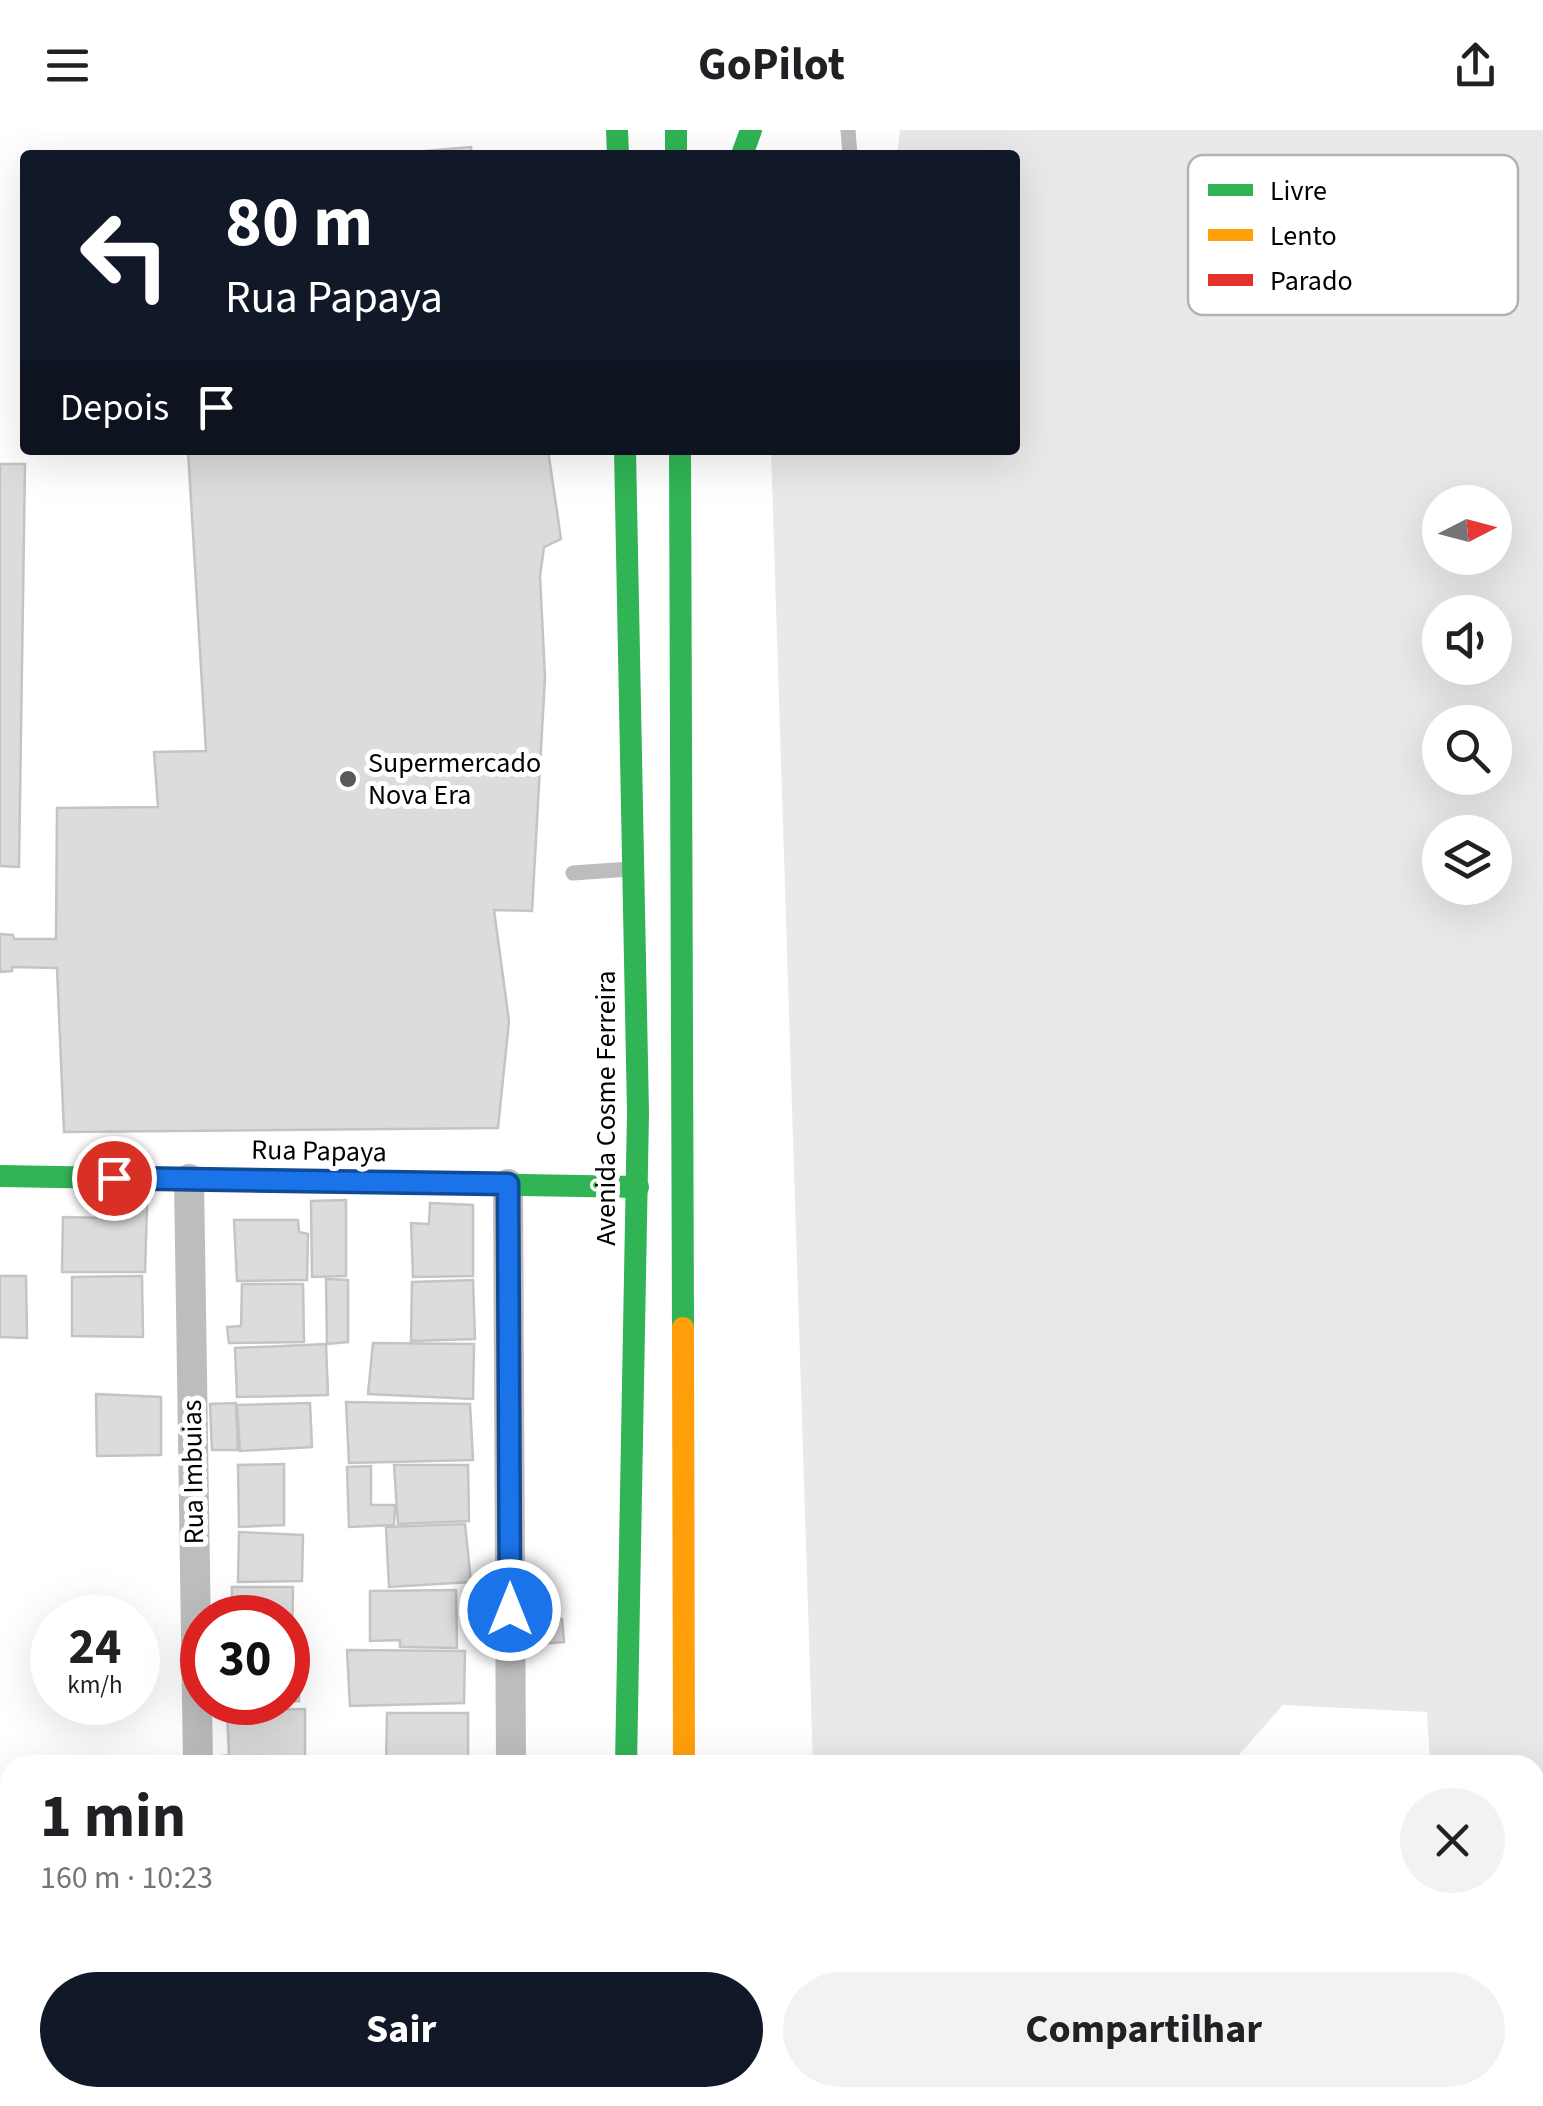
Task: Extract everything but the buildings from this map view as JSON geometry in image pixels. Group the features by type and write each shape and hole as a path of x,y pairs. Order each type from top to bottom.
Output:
{"main road":[{"name":"Avenida Cosme Ferreira","path":"625,455 638,1187 626,1755"},
{"path":"680,455 684,1755"},
{"name":"Rua Papaya","path":"0,1176 638,1187"}],"street":[{"name":"Rua Imbuias","path":"189,1179 198,1755"},
{"path":"508,1184 511,1755"}],"lane":[{"path":"573,873 634,868"}],"shaded area":[{"path":"900,130 1543,130 1543,1755 1429,1755 1427,1712 1283,1705 1239,1755 813,1755 771,455 1020,455 1020,150 898,150"}],"traffic: fast":[{"path":"617,130 618,150"},
{"path":"676,130 676,150"},
{"path":"744,150 751,130"},
{"path":"625,455 638,1113 626,1755"},
{"path":"680,455 683,1328"},
{"path":"0,1176 638,1187"}],"traffic: slow":[{"path":"683,1328 684,1755"}],"place":[{"name":"Supermercado Nova Era","path":"348,779"}],"route":[{"path":"114,1178 508,1184 510,1610"}]}
